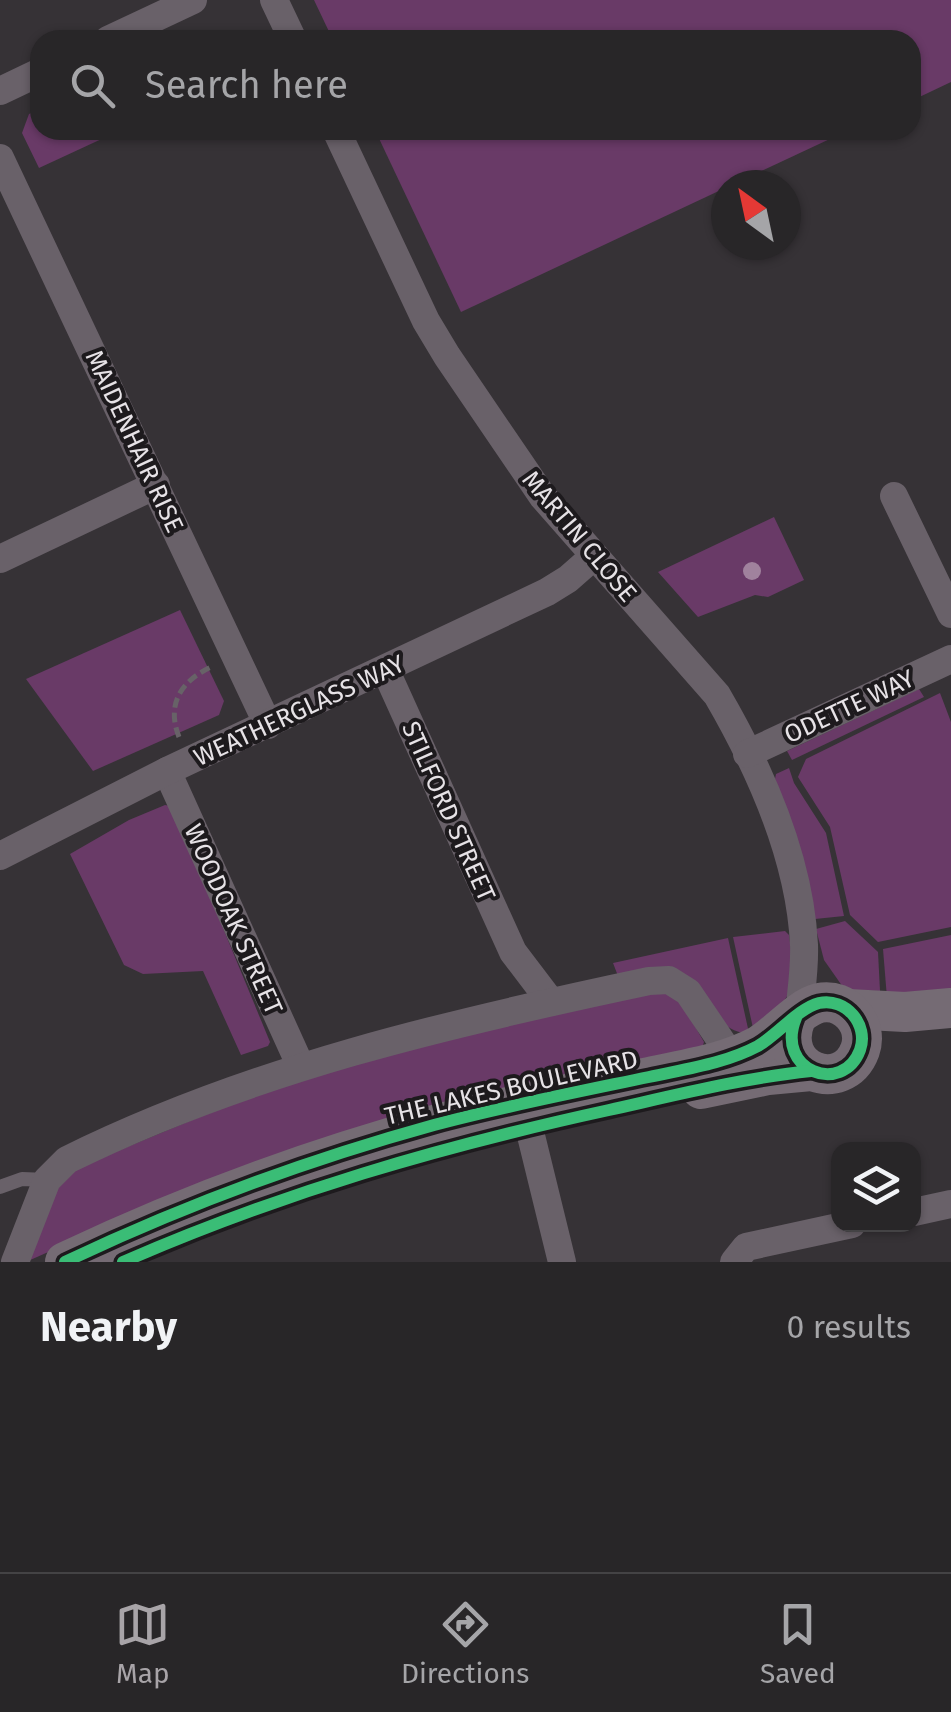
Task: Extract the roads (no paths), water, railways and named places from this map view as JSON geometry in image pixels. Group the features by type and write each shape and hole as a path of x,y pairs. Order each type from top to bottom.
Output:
{"street":[{"path":"129,30 193,0"},
{"path":"274,0 288,30"},
{"path":"0,91 30,77"},
{"name":"MARTIN CLOSE","path":"341,140 440,344 543,497 717,695 786,848 804,945 797,1017"},
{"name":"MAIDENHAIR RISE","path":"0,158 268,725"},
{"path":"0,559 156,485"},
{"path":"894,496 951,614"},
{"name":"WEATHERGLASS WAY","path":"0,856 168,771 558,587 593,557"},
{"name":"ODETTE WAY","path":"746,754 951,659"},
{"name":"STILFORD STREET","path":"386,669 513,952 551,1002"},
{"name":"WOODOAK STREET","path":"168,771 301,1067"},
{"name":"MARTIN CLOSE","path":"804,945 842,1007"},
{"name":"STILFORD STREET","path":"508,1011 513,952"},
{"path":"14,1262 56,1167 92,1147 301,1067 508,1011 669,980 688,992 732,1057"},
{"path":"951,1008 905,1012 816,1004 797,1017 791,1030 794,1054 811,1071 832,1074 890,1038 951,1034"},
{"path":"842,1007 855,1017 862,1036 857,1056"},
{"name":"THE LAKES BOULEVARD","path":"123,1262 236,1215 525,1116 732,1057 770,1038 797,1017"},
{"name":"THE LAKES BOULEVARD","path":"65,1262 182,1210 307,1164 436,1124 525,1116 811,1071"},
{"path":"525,1116 562,1262"},
{"path":"921,1210 951,1204"},
{"path":"734,1262 746,1247 831,1229"}],"lane":[{"path":"0,1186 22,1179 47,1180"}]}
